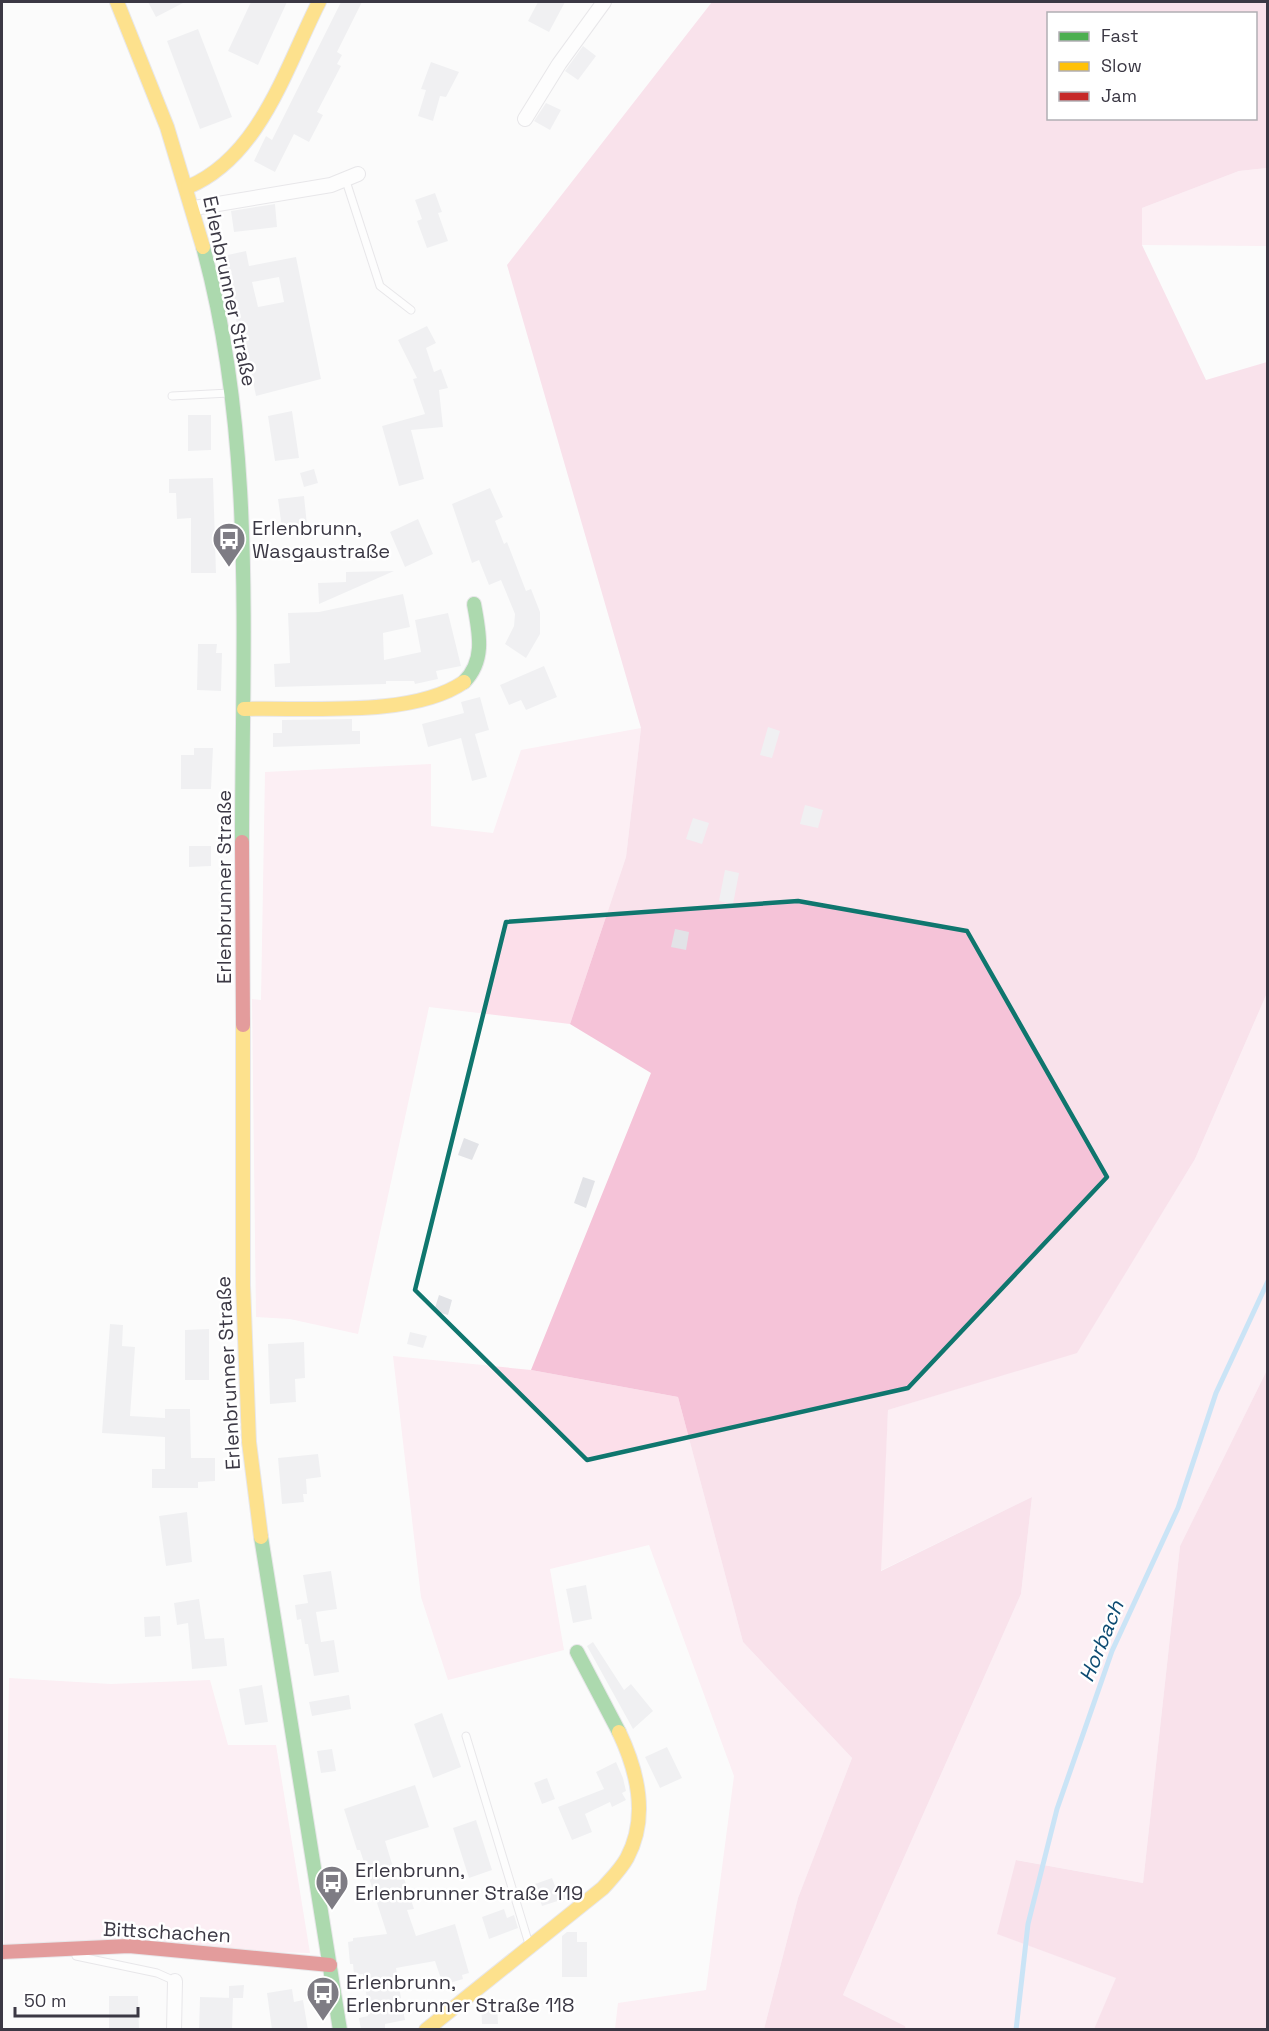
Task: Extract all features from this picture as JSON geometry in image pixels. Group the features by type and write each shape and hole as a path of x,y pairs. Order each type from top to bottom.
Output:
{"street":[{"name":"Erlenbrunner Straße","path":"117,2 157,97 188,187 225,343 232,393 242,520 243,1285 249,1442 267,1587 340,2030"},
{"path":"188,187 224,168 240,151 257,124 319,2"},
{"path":"525,119 559,64 604,2"},
{"path":"194,208 352,177"},
{"path":"244,709 380,706 439,698 463,683 474,670 481,656 481,626 474,604"},
{"path":"426,2030 620,1871 633,1850 639,1829 642,1798 636,1774 577,1652"},
{"name":"Bittschachen","path":"2,1952 129,1946 182,1949 330,1965"},
{"path":"174,2030 175,1981"}],"lane":[{"path":"352,177 380,286 411,310"},
{"path":"172,396 191,392 232,393"},
{"path":"466,1736 530,1946"},
{"path":"60,1949 72,1956 157,1972 175,1981"}],"highlighted area":[{"path":"798,901 967,931 1107,1177 908,1388 587,1460 415,1290 506,922"}],"shaded area":[{"path":"712,2 1267,2 1267,168 1239,171 1142,208 1142,245 1206,380 1267,362 1267,993 1195,1159 1077,1353 888,1410 881,1571 1032,1497 1021,1594 843,1995 905,2026 906,2029 764,2029 798,1898 852,1758 743,1642 678,1397 531,1370 651,1073 570,1024 626,857 641,728 507,265"},
{"path":"1267,168 1267,246 1142,245 1142,208 1239,171"},
{"path":"641,728 626,857 570,1024 429,1007 358,1334 290,1319 256,1317 252,999 261,1000 265,772 431,764 431,826 493,833 521,750"},
{"path":"1267,993 1267,1370 1180,1546 1143,1883 1017,1860 998,1934 1117,1978 1094,2029 906,2029 905,2026 843,1995 1021,1594 1032,1497 880,1571 888,1410 1077,1352 1195,1159"},
{"path":"393,1356 531,1370 678,1397 743,1642 852,1758 798,1898 764,2029 615,2029 618,2003 706,1990 734,1776 649,1545 550,1569 564,1650 448,1680 421,1597"},
{"path":"1267,1370 1267,2029 1094,2029 1116,1978 997,1934 1016,1860 1143,1883 1180,1546"},
{"path":"9,1678 111,1684 210,1680 228,1745 276,1745 310,1953 4,1945"}],"building":[{"path":"148,2 185,2 156,17"},
{"path":"251,2 287,2 258,65 228,51"},
{"path":"341,2 362,2 337,52 342,55 337,64 341,66 317,112 323,115 309,142 294,134 275,172 254,161 266,136 272,140"},
{"path":"538,2 565,2 549,32 528,21"},
{"path":"198,29 232,117 200,129 167,41"},
{"path":"583,46 596,56 578,80 565,71"},
{"path":"431,62 459,72 446,97 440,96 433,121 418,116 426,90 421,89"},
{"path":"546,103 561,110 550,130 534,121"},
{"path":"435,193 442,212 438,213 448,241 427,248 417,221 422,219 415,200"},
{"path":"275,204 277,227 234,232 231,211"},
{"path":"246,251 249,266 296,257 321,379 256,396 250,367 246,368 223,256","holes":["279,277 284,302 258,307 252,282"]},
{"path":"427,326 436,343 426,348 434,372 441,369 448,388 439,390 443,427 411,430 424,479 399,486 382,426 425,414 413,379 417,378 398,340"},
{"path":"292,411 299,458 275,461 268,416"},
{"path":"188,415 211,415 211,450 188,451"},
{"path":"314,469 318,483 304,487 300,473"},
{"path":"213,478 216,573 191,573 191,518 177,519 176,493 169,493 169,479"},
{"path":"490,488 503,517 495,521 504,544 507,542 526,591 531,589 540,612 540,634 526,658 505,644 514,626 515,614 501,580 489,585 479,560 472,563 452,504"},
{"path":"304,496 307,525 282,528 278,499"},
{"path":"418,519 433,554 405,567 390,532"},
{"path":"394,571 319,604 318,583 346,582 346,572"},
{"path":"403,594 410,627 383,633 384,660 421,652 415,620 448,613 461,666 436,671 438,679 415,684 414,681 386,681 386,684 275,687 274,664 290,663 288,613 319,612"},
{"path":"198,644 217,644 216,653 222,653 221,691 197,690"},
{"path":"544,666 557,697 526,710 521,700 509,705 500,685"},
{"path":"480,697 489,730 475,734 487,777 472,781 461,738 428,747 422,724 464,713 461,702"},
{"path":"352,719 352,731 360,731 360,744 273,747 273,733 282,733 282,720"},
{"path":"768,727 780,731 772,758 760,755"},
{"path":"194,748 213,748 211,789 181,789 181,755 194,755"},
{"path":"805,805 823,810 818,828 800,824"},
{"path":"693,818 709,823 702,844 686,839"},
{"path":"189,846 211,846 211,866 189,867"},
{"path":"725,870 739,873 733,904 719,901"},
{"path":"675,929 689,932 686,950 671,947"},
{"path":"464,1138 479,1144 472,1160 458,1155"},
{"path":"583,1177 595,1181 586,1208 574,1203"},
{"path":"439,1295 452,1300 448,1315 434,1311"},
{"path":"110,1324 123,1325 122,1346 135,1347 130,1416 165,1418 165,1409 190,1409 191,1458 215,1458 215,1481 198,1482 198,1488 152,1488 152,1469 165,1469 165,1437 102,1433"},
{"path":"209,1329 209,1380 185,1380 185,1330"},
{"path":"410,1332 427,1336 423,1348 407,1344"},
{"path":"304,1342 305,1378 295,1379 296,1402 270,1404 268,1344"},
{"path":"318,1454 321,1477 306,1479 307,1494 303,1494 304,1502 282,1504 278,1458"},
{"path":"187,1512 192,1562 166,1566 159,1516"},
{"path":"331,1571 337,1609 316,1612 321,1642 334,1640 339,1672 314,1676 308,1644 305,1644 301,1619 297,1620 295,1605 308,1603 303,1575"},
{"path":"586,1585 592,1619 573,1623 566,1589"},
{"path":"199,1599 205,1639 224,1638 227,1666 192,1669 188,1623 177,1625 174,1603"},
{"path":"160,1616 161,1636 145,1637 144,1617"},
{"path":"593,1642 624,1690 631,1684 653,1711 633,1729 587,1646"},
{"path":"262,1685 268,1722 245,1725 239,1689"},
{"path":"349,1695 351,1709 312,1716 309,1702"},
{"path":"442,1713 461,1767 433,1778 414,1724"},
{"path":"667,1747 682,1778 660,1788 645,1757"},
{"path":"332,1749 336,1771 321,1773 317,1751"},
{"path":"616,1762 623,1778 626,1791 622,1793 626,1800 612,1807 610,1802 585,1814 592,1832 572,1840 558,1807 604,1789 596,1772"},
{"path":"547,1778 555,1799 542,1804 534,1783"},
{"path":"415,1785 429,1827 385,1841 397,1880 404,1878 414,1909 407,1910 416,1936 455,1924 469,1973 462,1975 463,1979 443,1985 435,1961 396,1968 401,1998 385,2004 402,2005 405,2020 385,2024 385,2030 361,2030 359,2018 368,2016 365,2000 367,1999 363,1974 354,1975 353,1964 350,1964 348,1942 353,1941 353,1938 387,1934 344,1809"},
{"path":"476,1820 492,1870 469,1878 453,1828"},
{"path":"552,1878 555,1886 562,1884 567,1898 542,1906 535,1884"},
{"path":"504,1909 507,1918 514,1915 518,1928 489,1939 482,1917"},
{"path":"567,1932 577,1932 577,1942 587,1942 587,1977 562,1977 562,1936"},
{"path":"244,1985 243,1998 229,1998 229,1986"},
{"path":"292,1989 294,2002 303,2000 308,2030 272,2030 267,1993"},
{"path":"109,1996 138,1996 139,2030 109,2030"},
{"path":"200,1997 233,1998 232,2030 199,2030"},
{"path":"497,2001 498,2024 482,2024 481,2002"}],"waterway":[{"name":"Horbach","path":"1016,2030 1028,1924 1057,1809 1112,1651 1178,1508 1216,1393 1268,1281"}],"traffic: fast":[{"path":"203,247 220,320 239,468 244,618 242,842"},
{"path":"464,682 476,664 478,655 479,635 474,604"},
{"path":"261,1537 340,2030"},
{"path":"577,1652 619,1732"}],"traffic: slow":[{"path":"117,2 167,127 203,247"},
{"path":"188,187 213,173 234,155 252,132 282,81 319,2"},
{"path":"244,709 388,706 417,701 442,693 464,682"},
{"path":"243,1025 243,1285 249,1442 261,1537"},
{"path":"426,2030 603,1888 625,1862 634,1842 639,1811 636,1779 619,1732"}],"traffic: jam":[{"path":"242,842 243,1025"},
{"path":"2,1952 129,1946 330,1965"}],"place":[{"name":"Erlenbrunn, Wasgaustraße","path":"229,568"},
{"name":"Erlenbrunn, Erlenbrunner Straße 119","path":"332,1911"},
{"name":"Erlenbrunn, Erlenbrunner Straße 118","path":"323,2022"}]}
